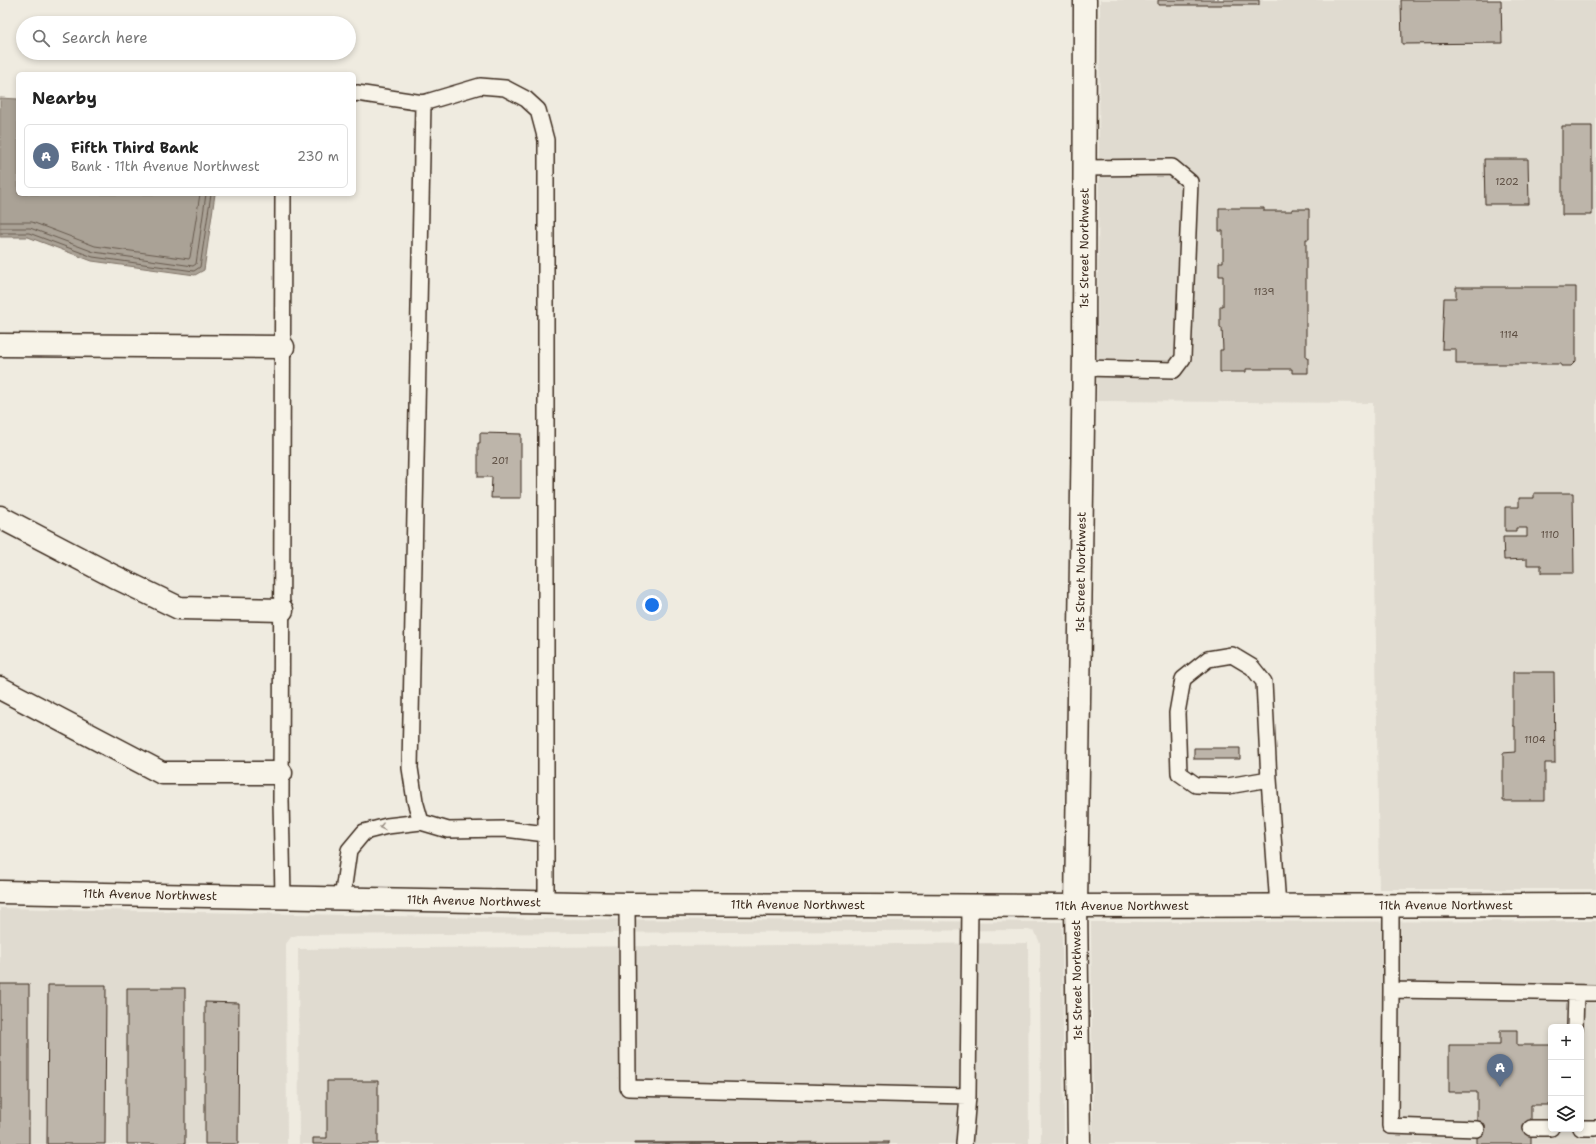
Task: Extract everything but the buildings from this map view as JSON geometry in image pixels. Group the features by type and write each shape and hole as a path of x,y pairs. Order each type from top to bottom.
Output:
{"street":[{"name":"1st Street Northwest","path":"1078,1144 1076,906 1086,0"},
{"path":"0,345 283,347"},
{"path":"0,517 99,569 180,608 282,610"},
{"path":"4,693 162,774 281,774"},
{"name":"11th Avenue Northwest","path":"0,892 628,904 970,906 1596,905"}],"lane":[{"path":"356,93 423,103 480,86 505,88 526,99 538,110 546,140 546,903"},
{"path":"421,822 415,801 410,768 423,103"},
{"path":"1083,368 1174,370 1183,358 1190,182 1172,167 1084,168"},
{"path":"283,196 281,774 284,897"},
{"path":"1269,780 1228,786 1196,785 1179,773 1177,713 1183,679 1208,659 1232,655 1252,667 1264,682 1278,906"},
{"path":"342,899 349,850 364,832 387,826 421,822 448,830 505,829 546,834"},
{"path":"628,904 628,1088 968,1096"},
{"path":"964,1144 968,1096 970,906"},
{"path":"1391,906 1392,990 1390,1126 1476,1129"},
{"path":"1392,990 1596,993"},
{"path":"1575,1024 1576,993"},
{"path":"1531,1128 1548,1128"},
{"path":"1584,1128 1596,1128"}],"shaded area":[{"path":"1100,0 1596,0 1596,889 1379,889 1373,403 1097,401"},
{"path":"0,908 546,919 1062,922 1064,1144 1041,1144 1040,943 1035,932 1028,930 298,935 291,937 286,944 287,1144 0,1144"},
{"path":"1596,921 1596,1144 1093,1144 1091,922"},
{"path":"1028,943 1029,1144 299,1144 298,949"}],"water":[{"path":"0,98 16,99 16,196 215,196 204,270 195,275 92,261 28,237 0,237"}],"place":[{"name":"Fifth Third Bank","path":"1500,1087"}]}
